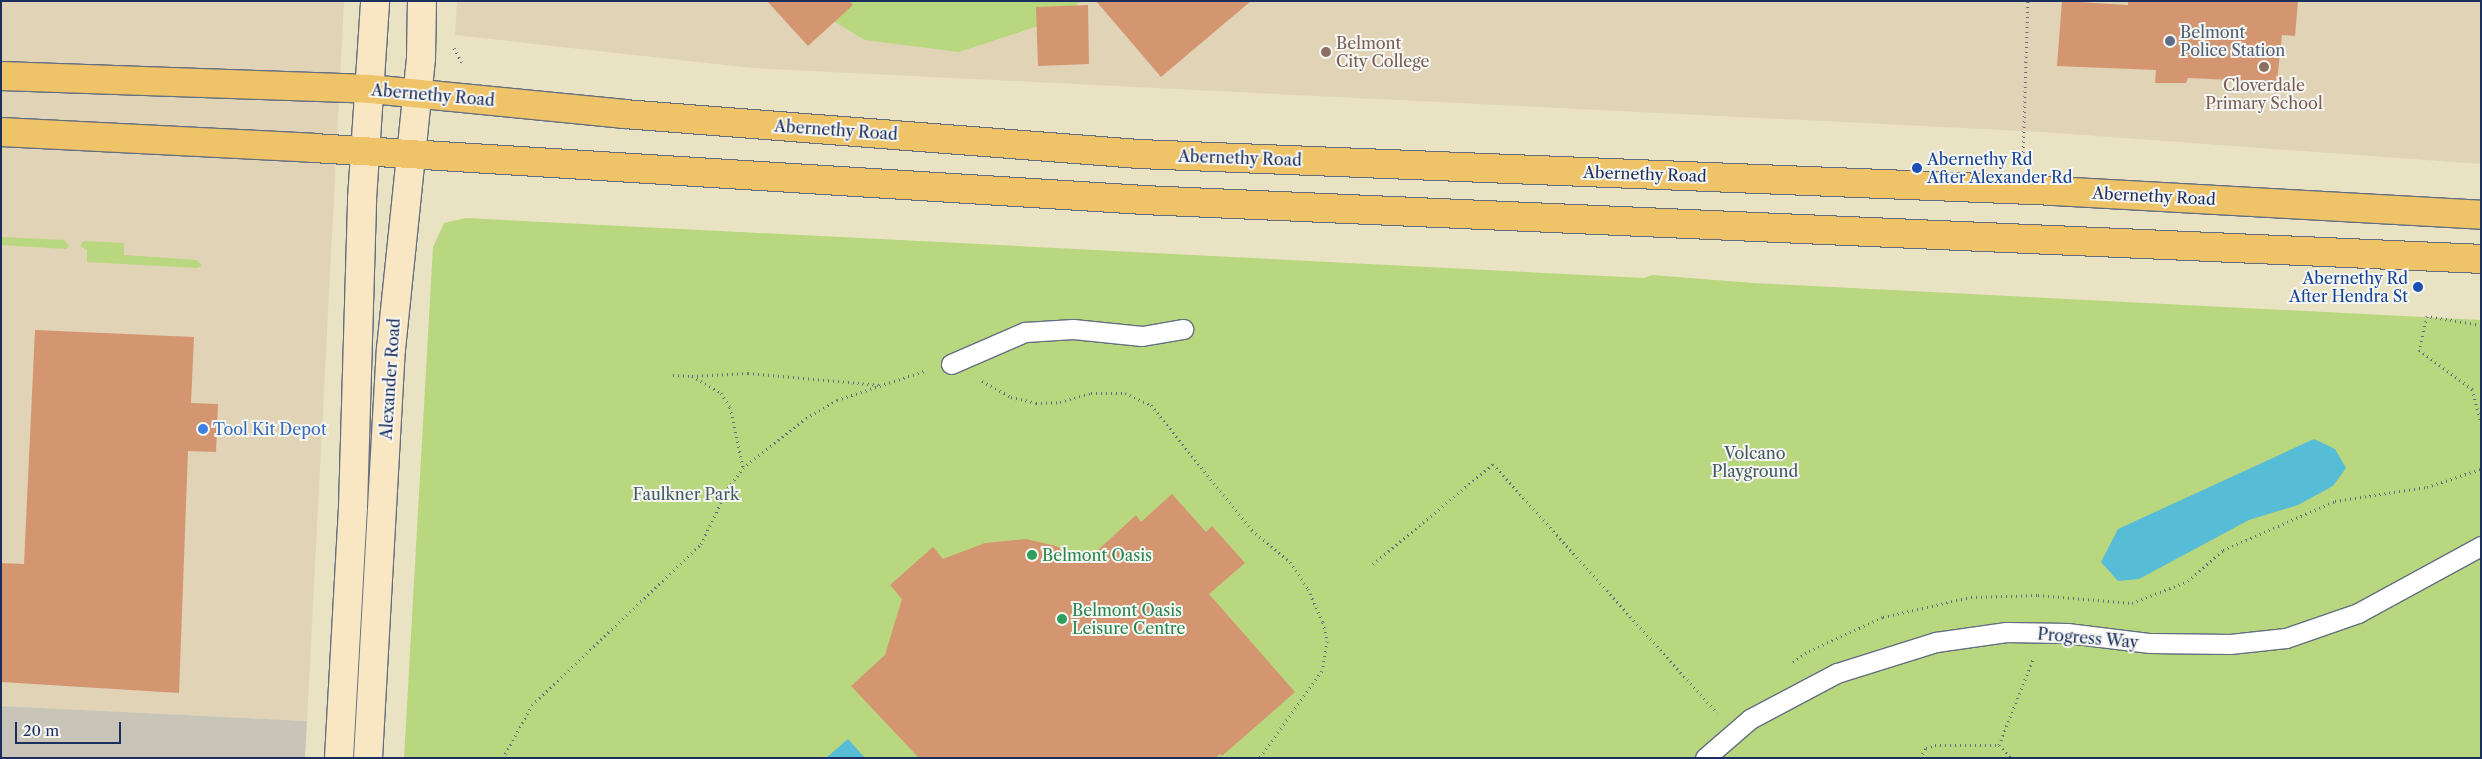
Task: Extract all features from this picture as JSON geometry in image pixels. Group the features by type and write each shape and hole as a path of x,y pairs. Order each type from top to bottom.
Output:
{"main road":[{"name":"Alexander Road","path":"340,758 353,507 362,200 367,152 375,1"},
{"name":"Alexander Road","path":"368,758 391,348 417,94 422,1"},
{"name":"Abernethy Road","path":"1,76 370,89 624,114 1139,154 2055,190 2481,215"},
{"path":"1,132 367,152 1143,200 2481,259"}],"lane":[{"path":"951,364 1025,332 1073,329 1142,336 1184,329"},
{"name":"Progress Way","path":"1705,758 1750,719 1837,673 1936,642 2006,632 2037,632 2150,643 2230,644 2286,638 2358,613 2481,546"}],"path":[{"path":"2022,168 2028,1"},
{"path":"2481,325 2427,316 2419,350 2472,389 2481,422"},
{"path":"503,758 532,705 701,544 728,488 743,468 806,418 837,400 951,364 1011,397 1036,403 1060,402 1091,393 1125,393 1151,405 1252,530 1290,562 1308,589 1323,622 1327,641 1322,672 1259,758"},
{"path":"673,375 692,376 748,373 882,386"},
{"path":"692,376 721,394 730,407 743,468"},
{"path":"1373,564 1493,464 1720,717"},
{"path":"1787,666 1809,651 1883,618 1971,597 2038,595 2132,603 2188,581 2223,550 2335,500 2427,487 2481,468"},
{"path":"1999,745 2034,654 2037,632 2038,595"},
{"path":"1920,758 1926,748 1935,745 1999,745 2011,758"}],"shaded area":[{"path":"1,1 344,1 307,721 1,706"},
{"name":"Belmont City College","path":"457,1 2481,1 2481,164 2043,132 752,68 455,35"},
{"path":"1,706 307,721 305,758 1,758"}],"green space":[{"path":"800,1 1081,1 1059,19 959,52 865,40"},
{"name":"Faulkner Park","path":"466,218 1644,278 1652,275 1753,283 2481,320 2481,758 404,758 433,247 444,223"},
{"path":"1,237 64,240 69,246 66,249 1,245"},
{"path":"84,241 124,243 124,255 197,260 202,266 197,268 87,262 87,250 80,246"}],"water":[{"path":"2314,439 2335,449 2346,468 2333,486 2298,505 2249,520 2139,579 2118,581 2101,562 2118,529"},
{"path":"848,739 865,758 826,758"}],"building":[{"path":"767,1 849,1 853,5 808,46"},
{"path":"1096,1 1251,1 1161,77"},
{"name":"Belmont Police Station","path":"2062,1 2128,5 2128,1 2298,1 2295,36 2282,35 2277,82 2188,78 2186,83 2155,83 2156,70 2057,66"},
{"path":"1088,5 1089,64 1038,66 1036,7"},
{"path":"35,330 194,337 191,403 218,404 216,452 188,451 179,693 1,682 1,563 24,564"},
{"name":"Belmont Oasis Leisure Centre","path":"1172,494 1206,532 1212,526 1245,563 1209,594 1295,692 1222,756 1220,754 1215,758 919,758 851,686 885,655 902,599 890,585 933,547 943,559 985,543 1026,539 1056,546 1086,561 1136,515 1141,522"}],"place":[{"name":"Belmont Police Station","path":"2170,41"},
{"name":"Belmont City College","path":"1326,52"},
{"name":"Cloverdale Primary School","path":"2264,67"},
{"name":"Abernethy Rd After Alexander Rd","path":"1917,168"},
{"name":"Abernethy Rd After Hendra St","path":"2418,287"},
{"name":"Tool Kit Depot","path":"203,429"},
{"name":"Belmont Oasis","path":"1032,555"},
{"name":"Belmont Oasis Leisure Centre","path":"1062,619"}],"park label":[{"name":"Volcano Playground","path":"1755,462"}]}
